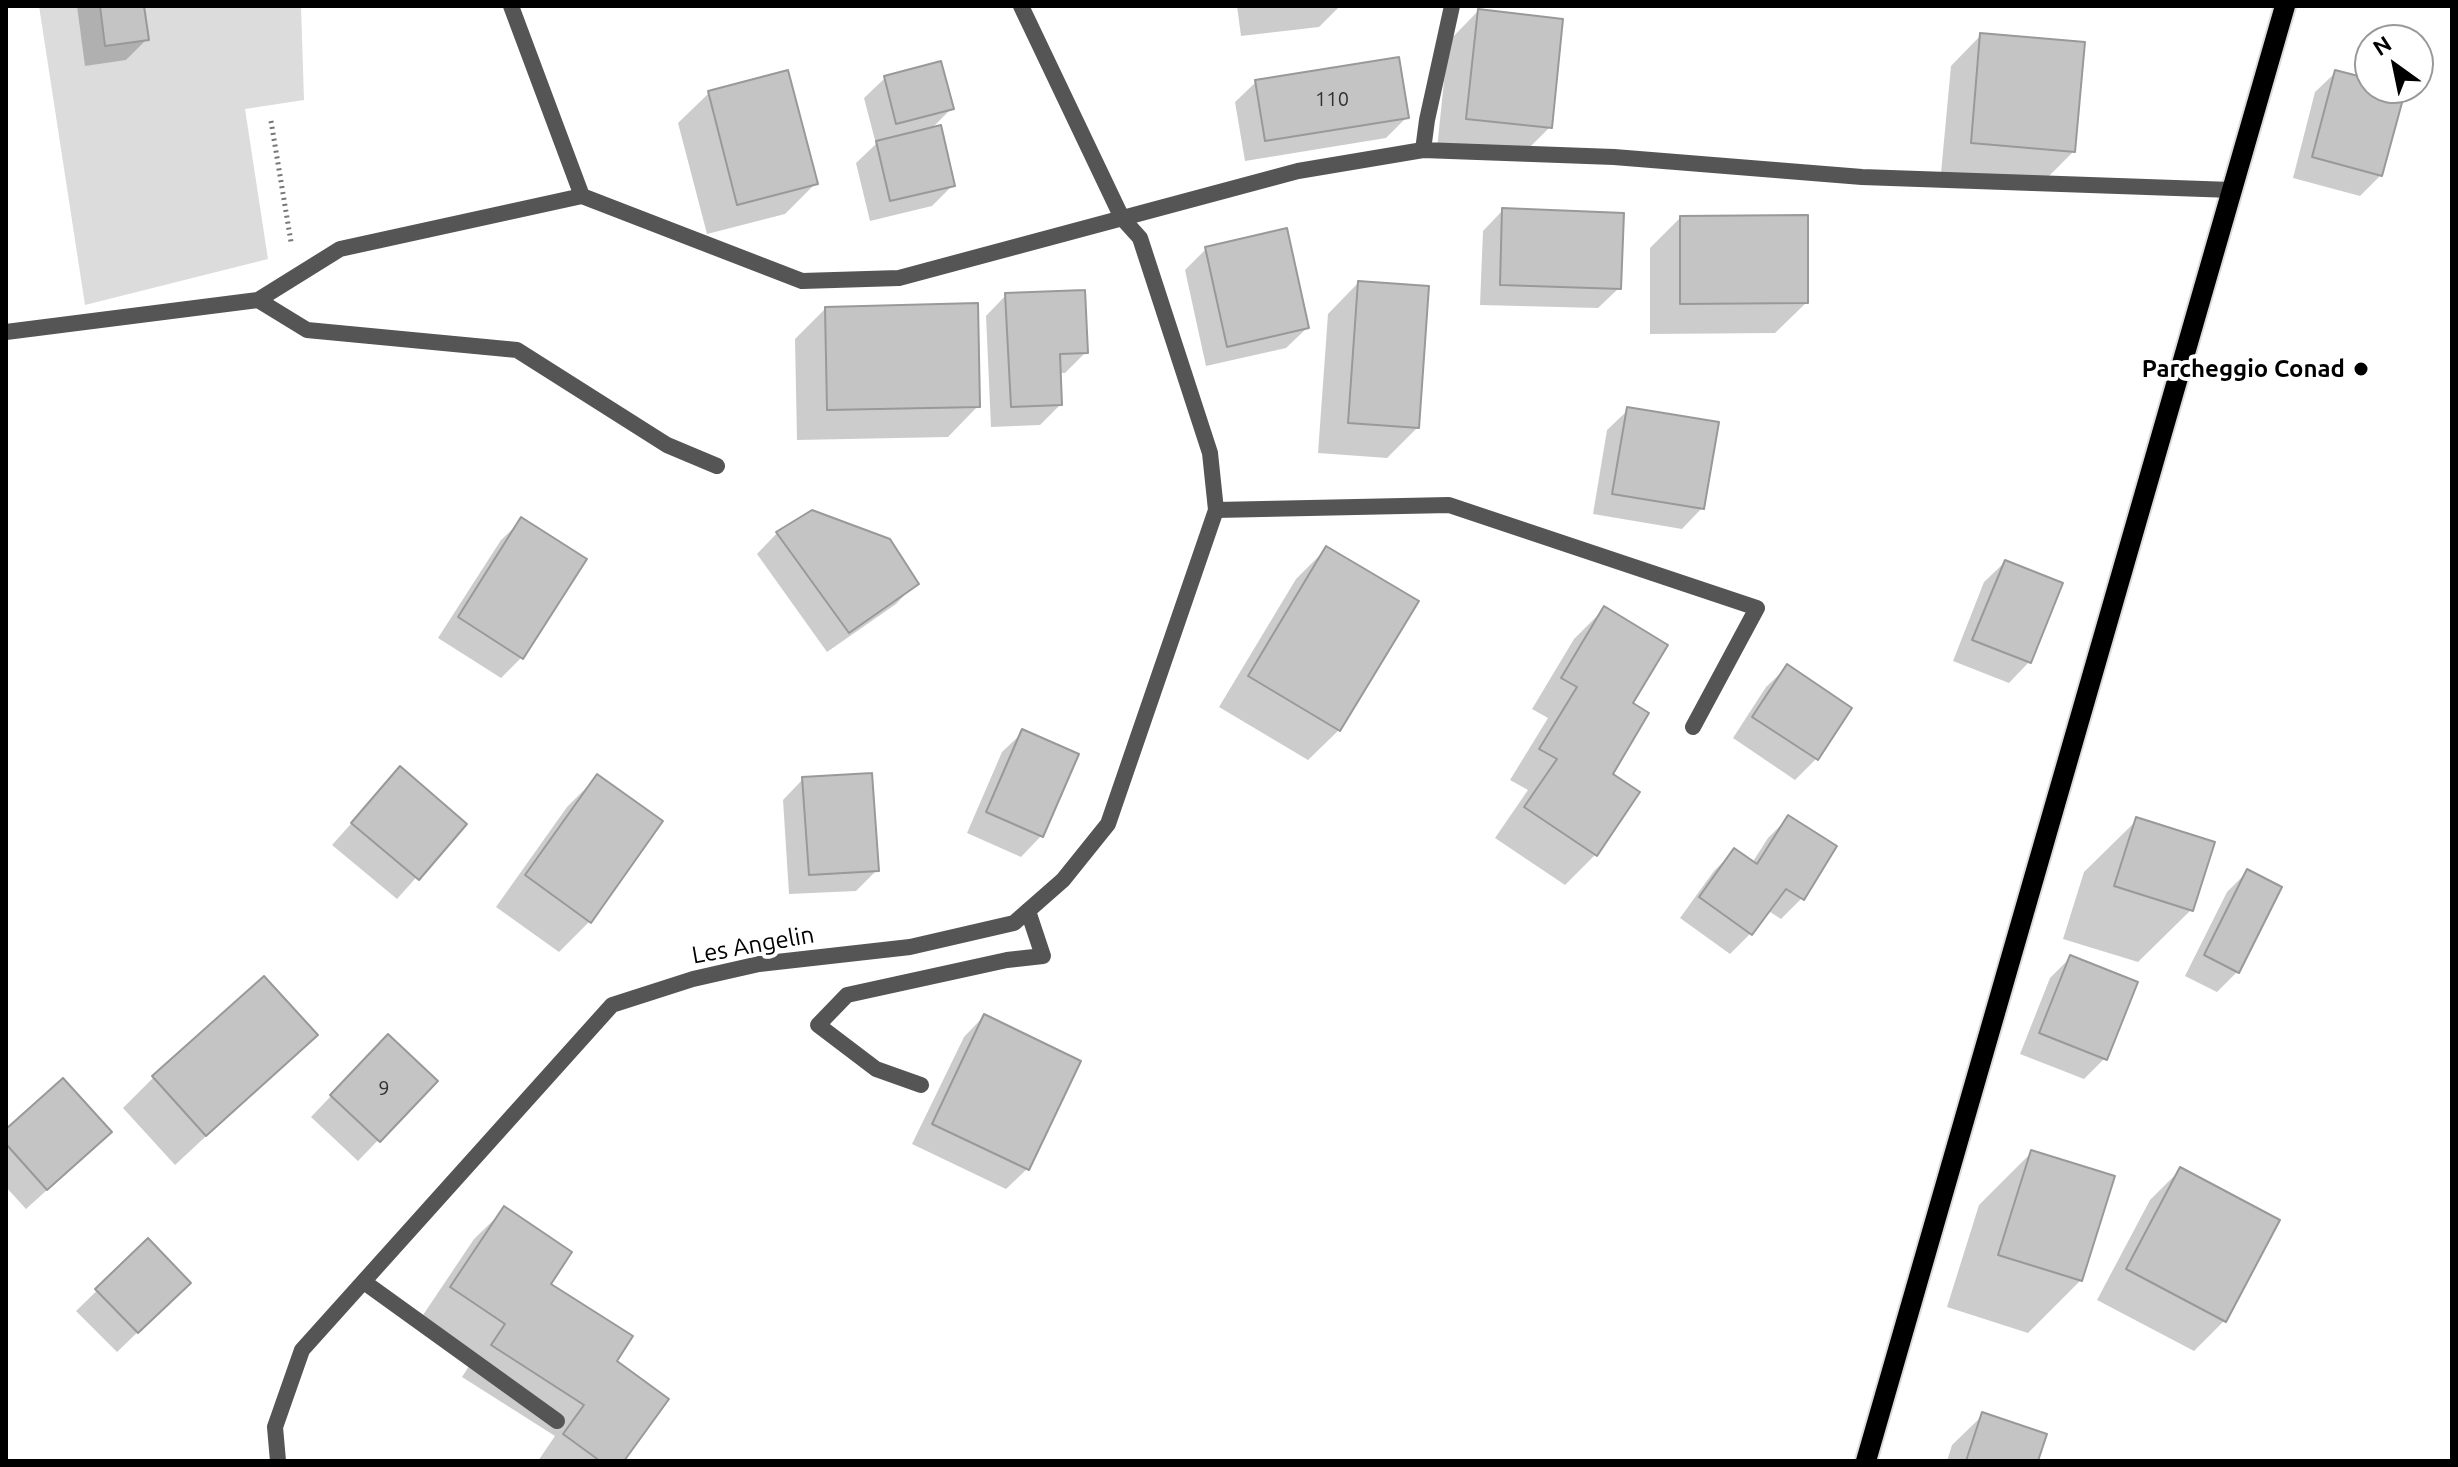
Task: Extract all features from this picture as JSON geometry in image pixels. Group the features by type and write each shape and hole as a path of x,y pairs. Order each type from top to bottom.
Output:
{"main road":[{"path":"1866,1461 2285,6"}],"street":[{"path":"511,6 582,196"},
{"path":"1021,6 1122,218 1140,238 1210,453 1216,510 1449,505 1757,608 1693,727"},
{"path":"1423,150 1452,6"},
{"path":"6,332 258,300 340,249 582,196 802,281 899,278 1298,171 1423,150 1614,157 1862,177 2232,190"},
{"path":"258,300 307,330 517,350 667,445 717,466"},
{"name":"Les Angelin","path":"278,1461 275,1427 302,1350 612,1005 693,979 759,964 910,947 1014,923 1063,880 1108,824 1216,510"},
{"path":"921,1085 876,1069 818,1025 847,995 995,962 1043,956 1028,911"},
{"path":"364,1282 557,1421"}],"path":[{"path":"271,121 296,275"}],"shaded area":[{"path":"39,6 301,6 304,100 245,109 268,259 85,305"}],"building":[{"path":"100,6 144,6 149,40 105,46"},
{"path":"1478,9 1563,19 1552,128 1466,119"},
{"path":"1980,33 2085,42 2075,152 1971,143"},
{"path":"1399,57 1409,118 1265,141 1255,80"},
{"path":"941,61 954,109 896,124 884,76"},
{"path":"788,70 818,184 737,205 708,91"},
{"path":"2335,70 2354,75 2354,104 2402,104 2382,176 2312,157"},
{"path":"941,125 955,186 890,201 876,141"},
{"path":"1502,208 1624,213 1621,289 1500,285"},
{"path":"1808,215 1808,303 1680,304 1680,216"},
{"path":"1287,228 1309,328 1227,347 1205,247"},
{"path":"1358,281 1429,286 1419,428 1348,423"},
{"path":"1085,290 1088,353 1060,354 1062,405 1011,407 1005,293"},
{"path":"978,303 980,407 827,410 825,307"},
{"path":"1627,407 1719,422 1704,509 1612,494"},
{"path":"812,510 890,539 919,584 849,633 776,532"},
{"path":"521,517 587,559 523,659 458,617"},
{"path":"1326,546 1419,601 1340,731 1248,676"},
{"path":"2005,560 2063,583 2031,663 1972,640"},
{"path":"1604,606 1668,645 1633,703 1649,713 1613,774 1640,792 1597,856 1524,807 1557,759 1539,749 1577,687 1561,678"},
{"path":"1787,664 1852,708 1818,760 1752,717"},
{"path":"1022,729 1079,754 1043,837 986,812"},
{"path":"400,766 467,824 419,880 351,823"},
{"path":"872,773 879,871 809,875 802,777"},
{"path":"597,774 663,821 591,923 525,875"},
{"path":"1788,815 1837,846 1804,900 1786,889 1752,935 1699,897 1734,848 1757,864"},
{"path":"2136,817 2215,842 2193,911 2114,886"},
{"path":"2247,869 2282,887 2239,973 2204,955"},
{"path":"2070,955 2138,982 2107,1060 2039,1033"},
{"path":"264,976 318,1035 206,1136 152,1076"},
{"path":"984,1014 1081,1061 1029,1170 932,1124"},
{"path":"388,1034 438,1081 380,1142 330,1095"},
{"path":"63,1078 112,1132 47,1190 6,1144 6,1129"},
{"path":"2031,1150 2115,1176 2082,1281 1998,1255"},
{"path":"2180,1167 2280,1220 2226,1322 2126,1269"},
{"path":"504,1206 572,1252 551,1284 633,1336 617,1361 669,1399 624,1461 600,1461 563,1434 584,1405 491,1345 505,1324 450,1287"},
{"path":"148,1238 191,1283 138,1333 95,1289"},
{"path":"1982,1412 2047,1434 2038,1461 1966,1461"}],"place":[{"name":"Parcheggio Conad","path":"2361,369"}]}
